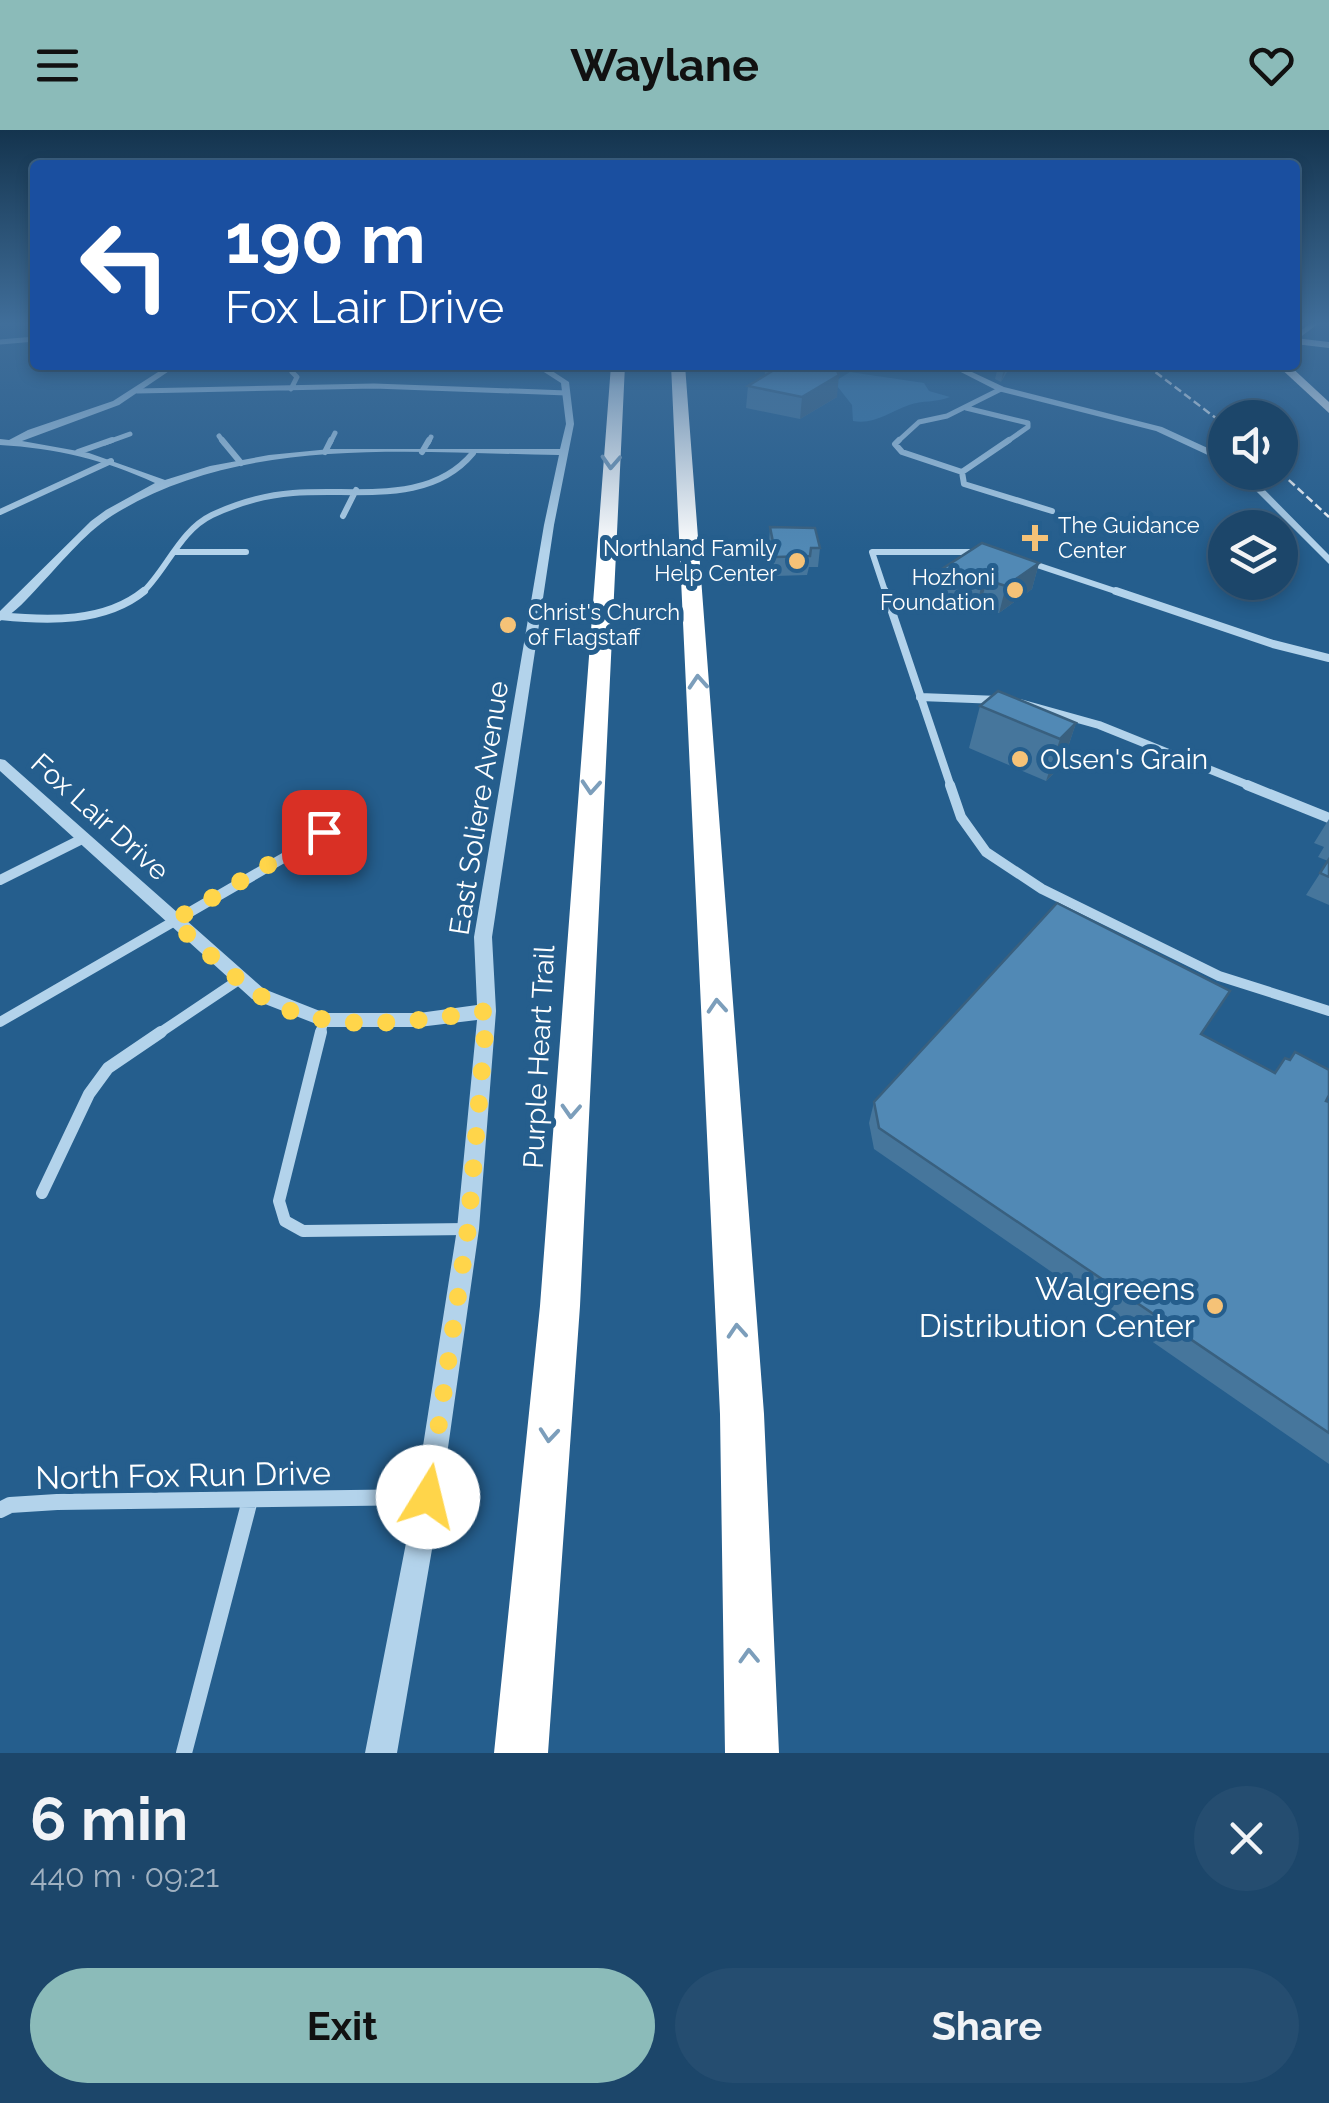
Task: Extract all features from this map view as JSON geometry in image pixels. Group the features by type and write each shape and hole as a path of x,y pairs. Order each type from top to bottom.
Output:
{"highway":[{"name":"Purple Heart Trail","path":"521,1753 560,1306 616,399"},
{"path":"680,399 742,1414 752,1753"}],"street":[{"path":"12,442 124,399"},
{"name":"East Soliere Avenue","path":"382,1753 428,1497 468,1229 487,1011 483,937 549,525 570,424 568,399"},
{"path":"962,472 902,452 896,444 919,422 984,399"},
{"path":"1041,399 1150,426 1208,452"},
{"path":"962,472 1028,427 1028,423 966,408"},
{"path":"325,452 335,433"},
{"path":"78,452 130,434"},
{"path":"219,436 240,463"},
{"path":"422,452 431,437"},
{"path":"0,442 78,452 111,461 166,485"},
{"path":"0,616 112,510 166,485 240,463 298,452 565,452"},
{"path":"0,616 61,619 116,606 150,587 193,528 225,510 288,491 430,484 461,471 473,452"},
{"path":"0,512 111,461"},
{"path":"962,472 964,484 1052,511"},
{"path":"343,516 356,490"},
{"path":"1259,490 1329,562"},
{"path":"176,552 246,552"},
{"path":"994,552 872,552 962,817 986,852 1042,890 1219,976 1329,1011"},
{"path":"1010,557 1273,644 1329,658"},
{"path":"920,697 984,698 1055,710 1329,818"},
{"name":"Fox Lair Drive","path":"1,766 258,994 324,1020 419,1020 487,1011"},
{"path":"0,1022 299,849 348,816"},
{"path":"0,880 84,838"},
{"path":"42,1193 89,1094 108,1068 240,979"},
{"path":"324,1020 279,1201 280,1216 287,1225 303,1231 468,1229"},
{"name":"North Fox Run Drive","path":"0,1510 10,1505 57,1502 428,1497"},
{"path":"184,1753 250,1500"}],"shaded area":[{"path":"847,399 944,399 914,403 861,422 853,421 852,405"}],"building":[{"path":"770,527 815,528 820,548 811,548 810,556 776,557"},
{"path":"982,543 1039,563 1006,586 987,580 982,583 942,569"},
{"path":"998,691 1076,723 1060,739 980,706"},
{"path":"1329,859 1329,877 1320,873"},
{"name":"Walgreens Distribution Center","path":"1057,903 1230,991 1201,1034 1275,1073 1285,1058 1290,1060 1295,1052 1329,1070 1329,1433 879,1128 874,1102"}],"railway":[{"path":"1190,399 1208,412"},
{"path":"1298,489 1329,517"}],"place":[{"name":"The Guidance Center","path":"1035,538"},
{"name":"Northland Family Help Center","path":"797,561"},
{"name":"Hozhoni Foundation","path":"1015,590"},
{"name":"Christ's Church of Flagstaff","path":"508,625"},
{"name":"Olsen's Grain","path":"1020,759"},
{"name":"Walgreens Distribution Center","path":"1215,1306"}],"route":[{"path":"324,832 173,921 258,994 324,1020 419,1020 487,1011 468,1229 428,1497"}]}
